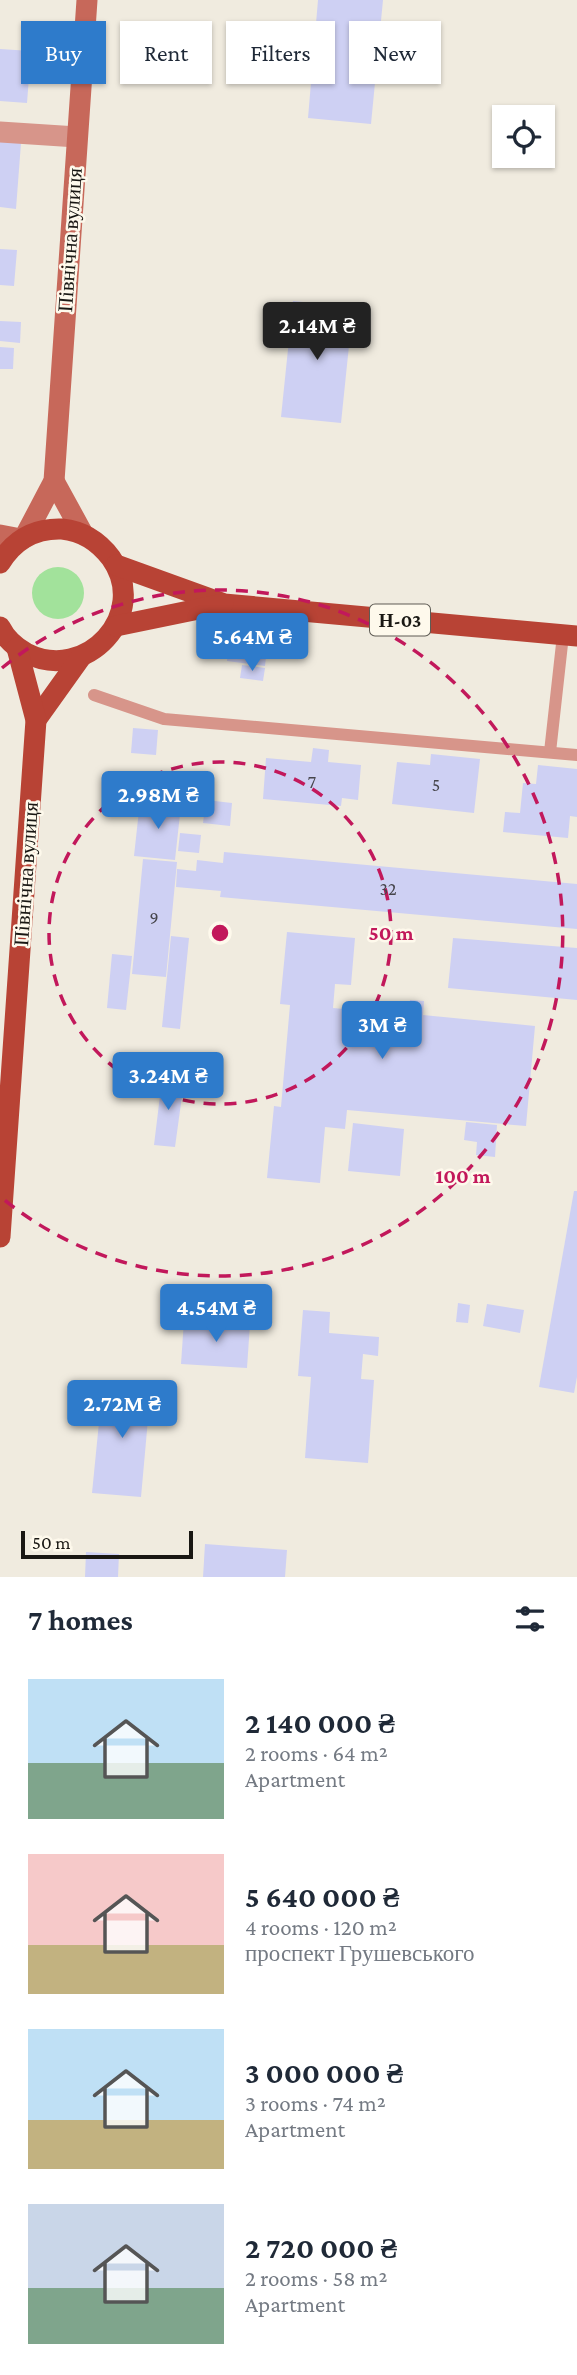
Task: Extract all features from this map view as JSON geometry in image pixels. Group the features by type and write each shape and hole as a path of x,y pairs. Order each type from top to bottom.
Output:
{"main road":[{"name":"Північна вулиця","path":"15,537 54,481 87,0"},
{"path":"54,481 83,534"},
{"path":"0,563 15,537 53,529 83,534"},
{"name":"Н-03","path":"83,534 103,547 116,565 224,604 570,635"},
{"path":"0,627 10,646 37,658 59,662 81,657 101,644 116,626 123,596 122,580 116,565"},
{"name":"Н-03","path":"116,626 224,604"},
{"name":"Північна вулиця","path":"0,1237 36,720 10,646"},
{"path":"36,720 81,657"}],"street":[{"path":"0,132 77,137"}],"lane":[{"path":"550,752 570,635"},
{"path":"94,695 164,719 577,755"}],"green space":[{"path":"58,567 68,569 76,575 82,583 82,603 76,611 68,617 58,619 48,617 40,611 34,603 32,593 34,583 40,575 48,569"}],"building":[{"path":"318,0 383,0 381,21 349,21 349,84 375,84 371,124 308,118 311,84 335,84 335,21 316,21"},
{"path":"0,49 21,50 21,84 28,84 27,103 0,101"},
{"path":"0,141 21,143 16,209 0,207"},
{"path":"0,249 17,250 14,286 0,285"},
{"path":"293,301 353,307 341,423 281,417"},
{"path":"0,321 21,322 20,343 0,341"},
{"path":"0,347 14,348 13,369 0,369"},
{"path":"229,642 267,648 265,666 227,661"},
{"path":"242,665 265,668 263,681 240,678"},
{"path":"133,728 158,730 156,755 131,753"},
{"path":"313,748 329,750 328,762 361,765 358,800 342,798 341,806 263,799 266,758 311,762"},
{"path":"431,754 480,759 474,813 392,804 397,762 430,765"},
{"path":"538,765 577,769 577,817 570,816 568,838 503,832 505,812 520,813 523,783 536,784"},
{"path":"206,800 232,803 230,826 203,823"},
{"path":"140,801 181,805 175,860 134,856"},
{"path":"180,833 201,835 199,853 178,851"},
{"path":"224,852 577,884 577,929 220,897 221,891 176,887 177,869 196,871 197,860 223,863"},
{"path":"143,859 177,862 166,977 132,974"},
{"path":"287,932 355,938 351,985 335,984 333,1008 408,1015 410,1000 424,1001 423,1015 535,1026 526,1126 347,1110 345,1129 325,1127 320,1183 267,1178 274,1106 281,1107 290,1005 280,1004"},
{"path":"171,936 189,938 180,1029 162,1027"},
{"path":"453,938 577,948 577,1000 448,988"},
{"path":"112,954 132,956 126,1010 107,1008"},
{"path":"163,1071 177,1073 174,1095 182,1096 175,1147 154,1145"},
{"path":"466,1122 497,1125 495,1157 476,1155 477,1142 464,1140"},
{"path":"353,1123 404,1129 400,1176 348,1171"},
{"path":"574,1191 577,1191 577,1377 574,1393 539,1387"},
{"path":"458,1303 470,1305 468,1323 456,1322"},
{"path":"487,1304 524,1310 520,1333 483,1326"},
{"path":"303,1310 330,1312 329,1333 379,1337 378,1356 363,1354 361,1379 374,1380 368,1463 305,1458 311,1377 298,1376"},
{"path":"184,1320 250,1324 247,1368 181,1364"},
{"path":"103,1382 151,1386 141,1497 92,1493"},
{"path":"205,1544 287,1550 285,1577 203,1577"},
{"path":"86,1552 119,1554 118,1577 85,1577"}]}
